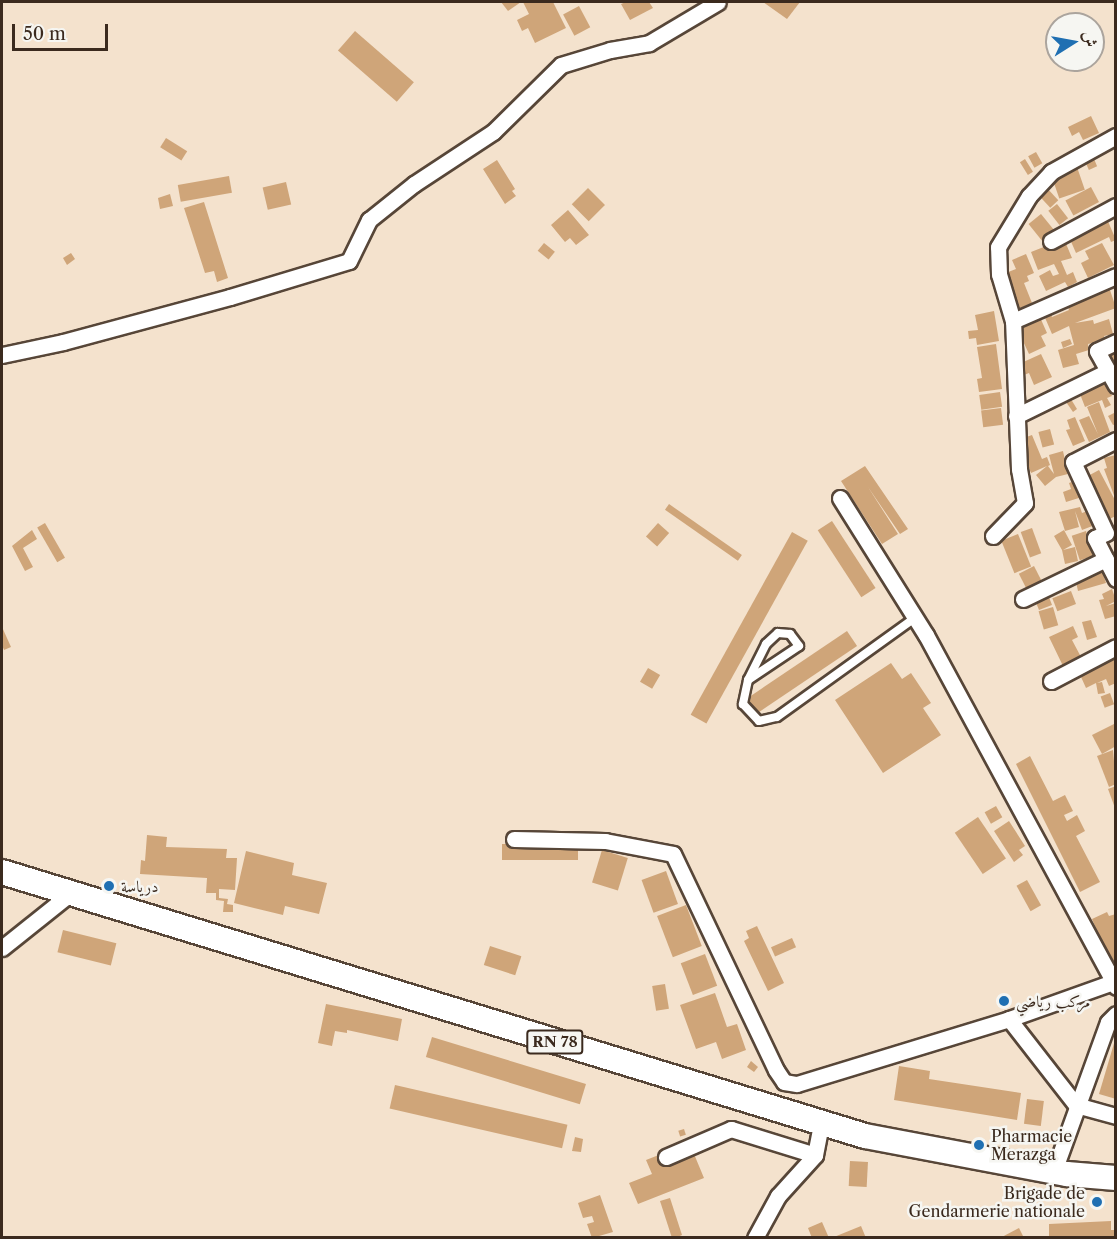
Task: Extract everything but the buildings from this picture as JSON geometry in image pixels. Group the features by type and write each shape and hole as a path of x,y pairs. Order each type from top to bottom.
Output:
{"main road":[{"name":"RN 78","path":"2,872 865,1136 1054,1171 1116,1178"}],"street":[{"path":"2,355 63,342 230,297 349,261 369,220 414,184 493,132 561,65 610,50 649,43 718,2"},
{"path":"993,536 1025,503 1019,469 1013,321 999,274 998,247 1029,196 1051,172 1116,136"},
{"path":"1051,241 1114,213"},
{"path":"1013,321 1116,276"},
{"path":"1116,342 1097,351 1116,385"},
{"path":"1016,416 1108,371"},
{"path":"1116,440 1073,462 1106,533 1095,538 1116,579"},
{"path":"514,838 605,841 673,854 776,1070 784,1082 797,1084 1114,985 915,618 840,498"},
{"path":"1023,599 1106,559"},
{"path":"1051,681 1116,647"},
{"path":"2,948 71,893"},
{"path":"1054,1171 1076,1105 1108,1022 1116,1014"},
{"path":"1009,1019 1076,1105 1116,1116"},
{"path":"755,1238 778,1196 815,1155 821,1123"},
{"path":"666,1157 731,1128 815,1155"}],"lane":[{"path":"748,680 799,646 790,634 778,633 766,644 748,680 743,704 759,721 777,717 915,618"}],"place":[{"name":"درياسة","path":"109,886"},
{"name":"مركب رياضي","path":"1004,1001"},
{"name":"Pharmacie Merazga","path":"979,1145"},
{"name":"Brigade de Gendarmerie nationale","path":"1097,1202"}]}
